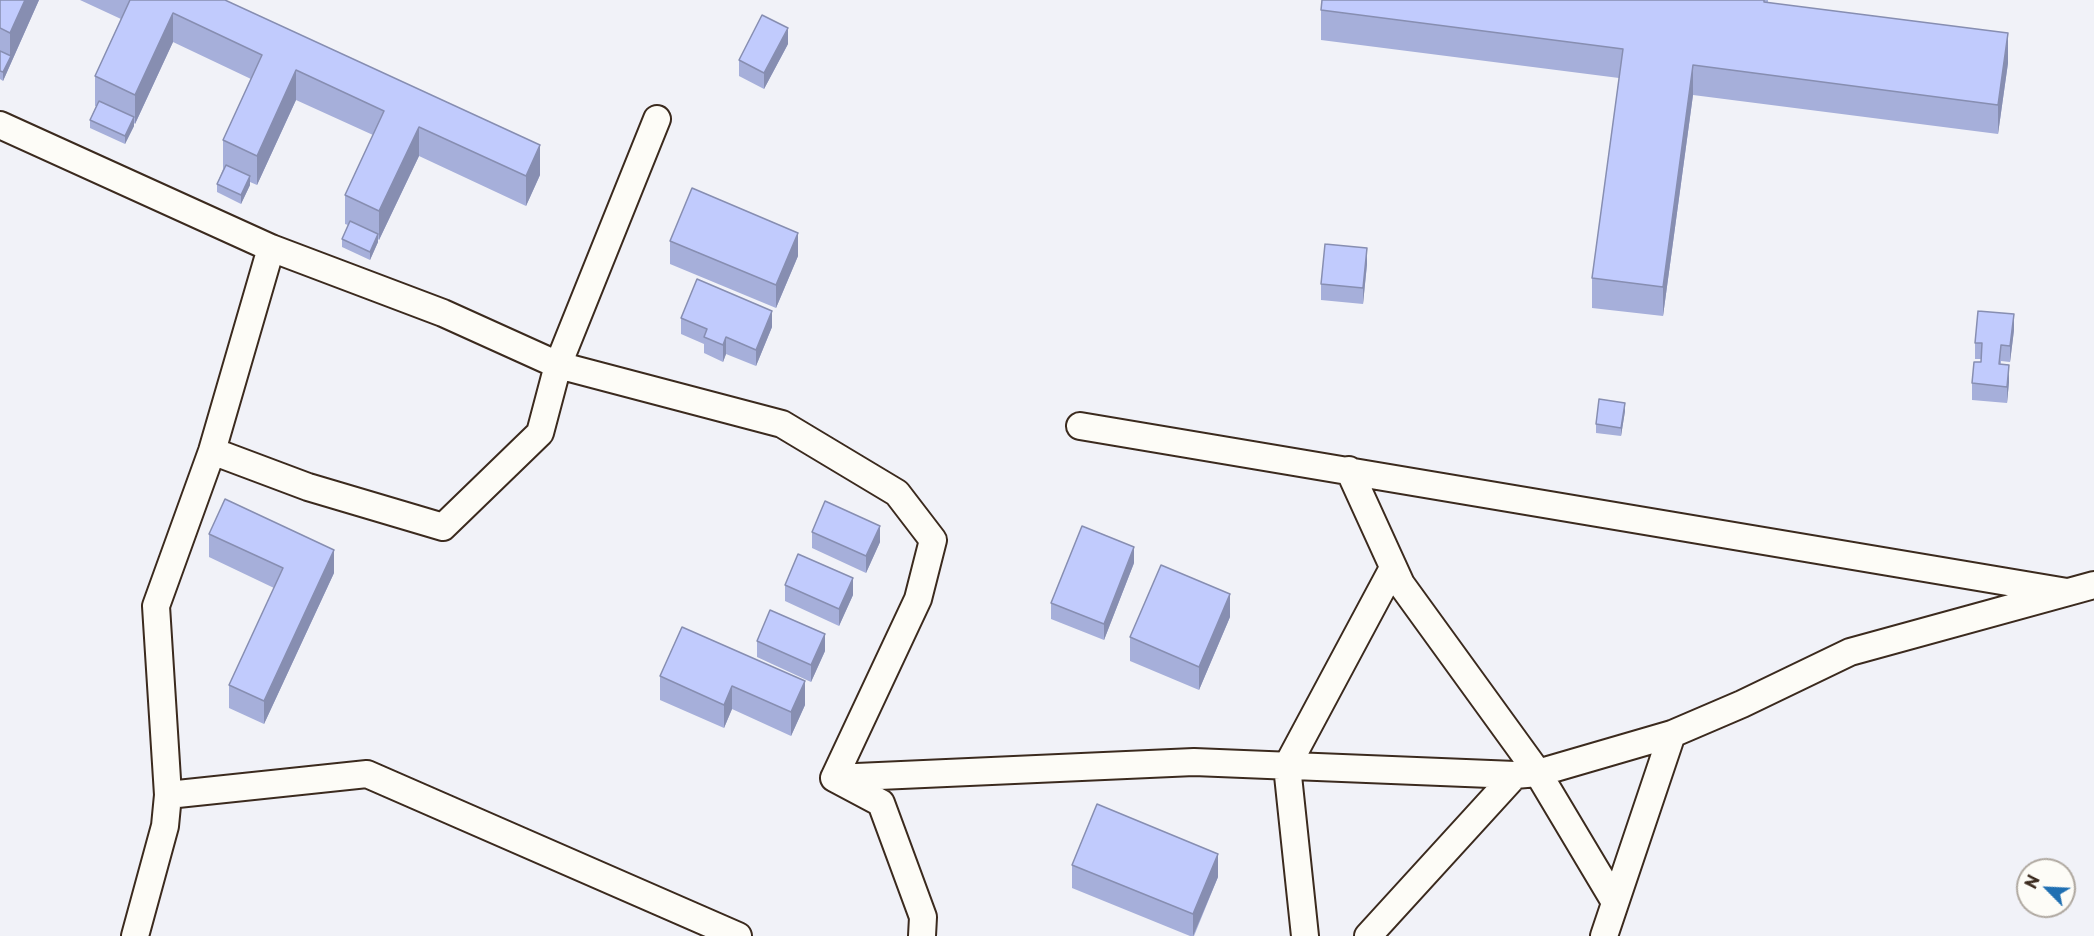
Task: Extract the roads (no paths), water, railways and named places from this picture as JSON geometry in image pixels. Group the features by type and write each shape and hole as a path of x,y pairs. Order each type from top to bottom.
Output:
{"street":[{"path":"212,451 308,488 443,528 540,433 558,365 657,120"},
{"path":"0,125 271,248 443,313 558,365 782,424 897,494 933,540 918,599 834,778"},
{"path":"135,936 165,826 168,795 156,606 212,451 271,248"},
{"path":"1080,426 2067,592"},
{"path":"1349,470 1401,584 1526,774 1615,902"},
{"path":"1305,936 1287,766 1393,568"},
{"path":"834,778 1194,762 1526,774 1672,734 1742,704 1850,652 2094,585"},
{"path":"1604,936 1672,734"},
{"path":"168,795 367,774 738,936"},
{"path":"1368,936 1526,774"},
{"path":"834,778 881,803 923,917 922,936"}]}
